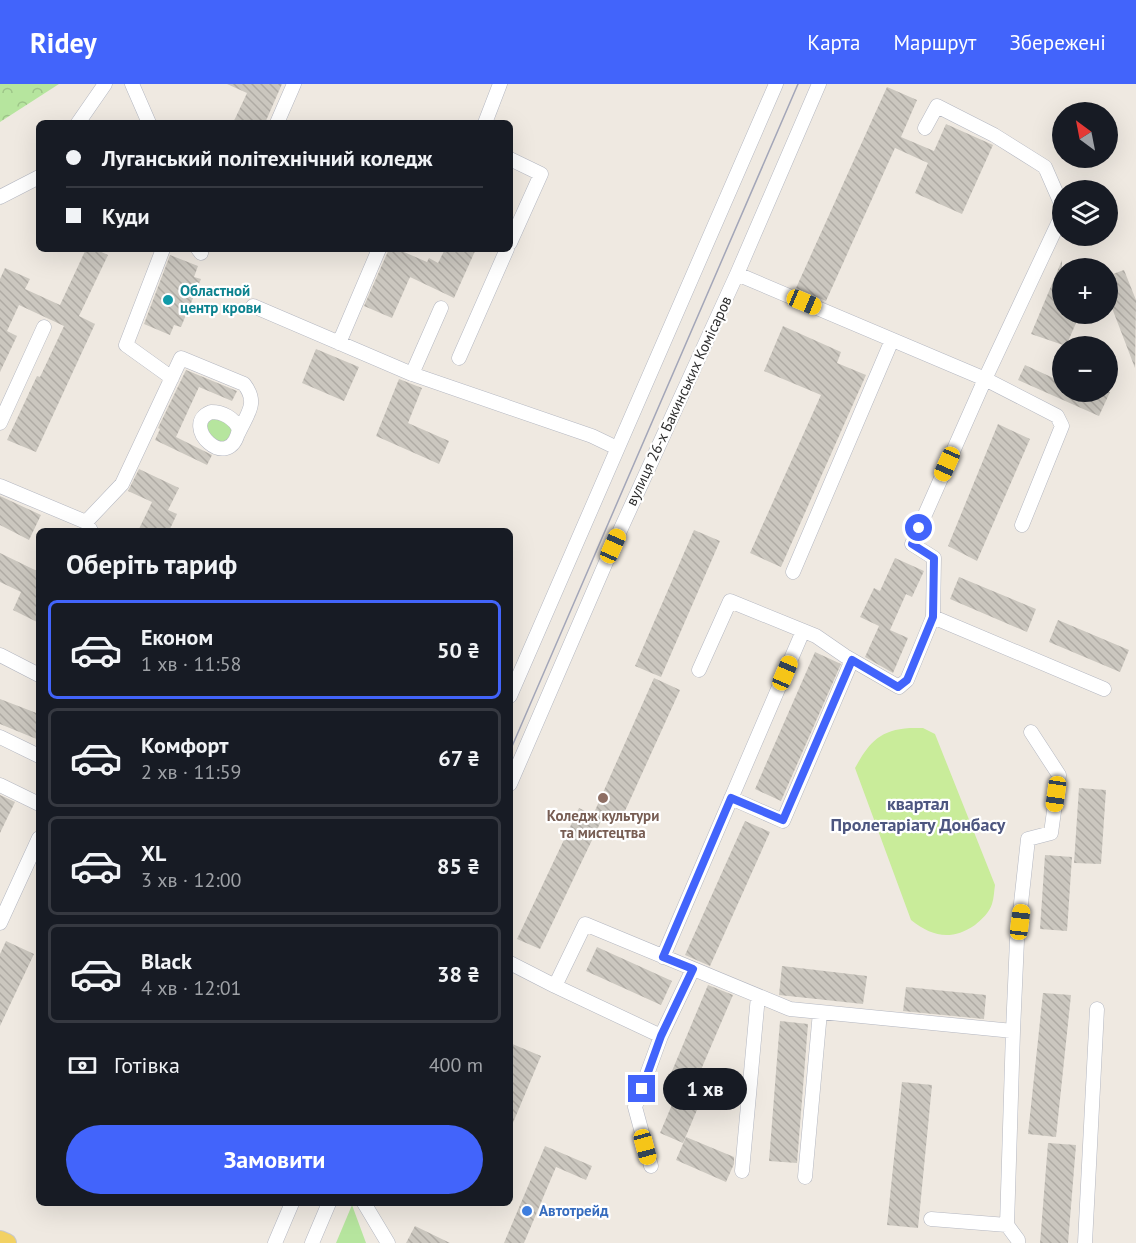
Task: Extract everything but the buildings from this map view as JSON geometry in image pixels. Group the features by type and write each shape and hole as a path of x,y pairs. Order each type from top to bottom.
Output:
{"main road":[{"path":"0,1240 8,1243"}],"street":[{"path":"80,120 105,84"},
{"path":"132,84 148,120"},
{"path":"278,120 294,84"},
{"path":"486,120 500,84"},
{"path":"513,689 776,84"},
{"name":"вулиця 26-х Бакинських Комісаров","path":"513,777 613,546 737,274 819,84"},
{"path":"925,128 937,106 994,135 1045,167 1052,183"},
{"path":"513,160 541,174 513,236"},
{"path":"0,197 36,179"},
{"path":"699,670 730,601 816,636 898,687 907,680 933,617 934,558 912,544 984,379 1052,236"},
{"path":"161,252 126,345 172,378"},
{"path":"339,343 378,252"},
{"path":"459,358 506,252"},
{"path":"737,274 984,379 1057,416 1062,426 1022,525"},
{"path":"253,306 412,374 592,436 617,448"},
{"path":"412,374 441,308"},
{"path":"0,423 44,327"},
{"path":"793,572 892,340"},
{"path":"0,486 88,527 122,484 181,358 244,384 250,392 252,401 238,434"},
{"path":"933,617 1104,690"},
{"path":"663,957 803,631"},
{"path":"0,655 36,673"},
{"path":"731,798 783,820 852,660"},
{"path":"1018,1243 1007,1225 1017,940 1029,839 1051,833 1059,775 1031,732"},
{"path":"0,737 36,755"},
{"path":"0,785 36,803"},
{"path":"0,923 36,844"},
{"path":"555,986 585,924 790,1009 1013,1031"},
{"path":"513,965 661,1036"},
{"path":"651,1167 635,1107 661,1036 693,969"},
{"path":"742,1171 758,996"},
{"path":"1084,1243 1097,1009"},
{"path":"805,1178 820,1012"},
{"path":"276,1243 291,1206"},
{"path":"312,1243 328,1206"},
{"path":"366,1206 388,1243"},
{"path":"931,1219 1007,1225"}],"green space":[{"path":"0,84 59,84 0,122"},
{"path":"214,415 233,428 229,440 220,443 210,438 204,423"},
{"path":"923,728 935,734 995,885 993,902 983,918 966,930 950,935 927,930 911,920 855,768 865,751 876,739 899,729"},
{"path":"352,1206 352,1206 366,1243 336,1243"}],"tram line":[{"path":"513,744 798,84"}],"place":[{"name":"Областной центр крови","path":"168,300"},
{"name":"Коледж культури та мистецтва","path":"603,798"},
{"name":"Автотрейд","path":"527,1211"}],"district":[{"name":"квартал Пролетаріату Донбасу","path":"918,814"}],"route":[{"path":"642,1089 661,1036 693,969 663,957 731,798 783,820 852,660 898,687 907,680 933,617 934,558 912,544 919,528"}]}
